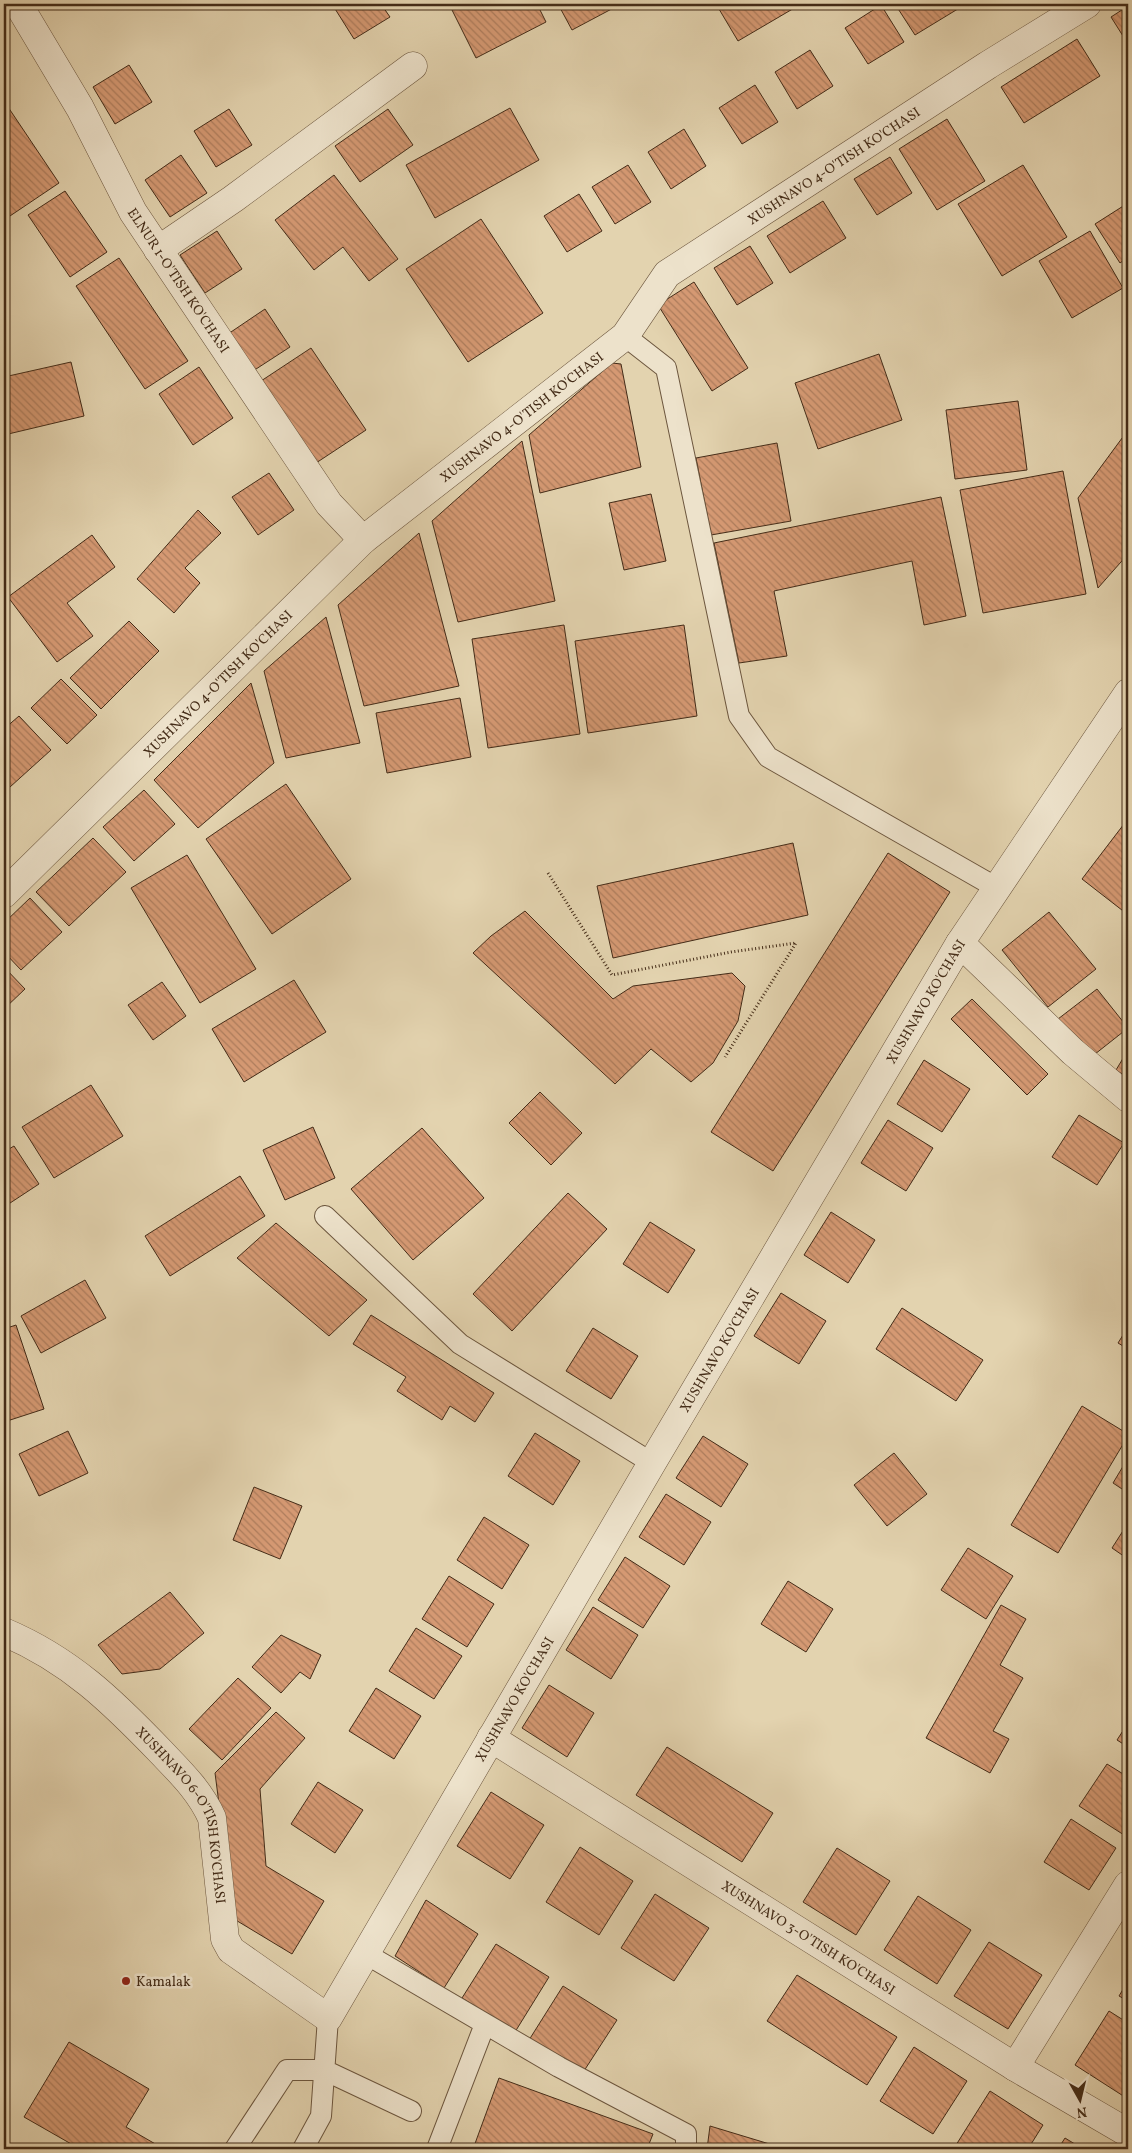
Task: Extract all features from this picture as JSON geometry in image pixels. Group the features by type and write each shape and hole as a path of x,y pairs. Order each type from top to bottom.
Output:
{"street":[{"name":"ELNUR 1-O'TISH KO'CHASI","path":"18,4 80,108 133,212 328,504 363,540"},
{"name":"XUSHNAVO 4-O'TISH KO'CHASI","path":"4,894 363,540 625,336 667,274 988,65 1087,4"},
{"path":"158,250 233,199 413,66"},
{"name":"XUSHNAVO KO'CHASI","path":"328,2018 960,943 1128,693"},
{"path":"960,943 1072,1052 1128,1098"},
{"name":"XUSHNAVO 6-O'TISH KO'CHASI","path":"4,1632 30,1643 71,1668 136,1727 194,1787 205,1801 212,1818 224,1939 231,1950 328,2018"},
{"name":"XUSHNAVO 3-O'TISH KO'CHASI","path":"491,1738 1015,2067 1128,2133"},
{"path":"1015,2067 1128,1885"}],"lane":[{"path":"625,336 666,368 739,716 768,757 997,888"},
{"path":"324,1216 460,1344 652,1464"},
{"path":"366,1954 559,2067 686,2134 686,2149"},
{"path":"303,2149 321,2116 328,2018"},
{"path":"437,2149 485,2024"},
{"path":"236,2149 287,2070 324,2070 411,2111"}],"path":[{"path":"548,873 612,975 731,952 796,943 725,1057"}],"building":[{"path":"332,4 381,4 390,17 354,39"},
{"path":"449,4 537,4 546,22 476,58"},
{"path":"558,4 621,4 572,30"},
{"path":"716,4 794,4 796,7 738,41"},
{"path":"895,4 966,4 915,35"},
{"path":"881,5 904,42 868,64 845,28"},
{"path":"1128,6 1128,44 1111,17"},
{"path":"1077,39 1100,76 1024,123 1001,87"},
{"path":"810,50 833,86 797,109 775,72"},
{"path":"129,65 152,102 115,124 93,87"},
{"path":"755,85 778,122 742,144 719,108"},
{"path":"4,101 59,183 4,220"},
{"path":"510,108 539,160 435,218 406,165"},
{"path":"229,109 252,145 216,167 194,131"},
{"path":"388,109 413,145 360,182 335,146"},
{"path":"947,119 985,181 937,210 899,149"},
{"path":"684,129 706,166 671,189 648,152"},
{"path":"181,155 207,193 170,217 145,180"},
{"path":"890,157 912,193 877,215 854,179"},
{"path":"628,165 651,202 615,224 592,187"},
{"path":"1023,165 1067,237 1002,276 958,204"},
{"path":"334,175 398,259 369,281 343,247 314,270 275,220"},
{"path":"65,191 107,252 70,277 28,215"},
{"path":"579,194 602,231 567,252 544,216"},
{"path":"823,201 846,238 790,273 767,236"},
{"path":"1128,203 1128,257 1120,263 1095,224"},
{"path":"481,219 543,313 468,362 406,269"},
{"path":"217,231 242,269 205,293 180,255"},
{"path":"1090,231 1123,288 1072,318 1039,261"},
{"path":"750,246 773,283 737,305 714,268"},
{"path":"119,258 188,361 145,389 76,286"},
{"path":"694,282 748,368 712,391 658,305"},
{"path":"265,309 290,347 253,371 228,334"},
{"path":"311,348 366,430 316,463 261,381"},
{"path":"879,354 902,420 818,449 795,383"},
{"path":"71,362 84,416 4,435 4,377"},
{"path":"612,363 621,364 641,467 540,493 529,435"},
{"path":"199,367 233,418 193,445 159,394"},
{"path":"1018,401 1027,470 955,479 946,410"},
{"path":"1128,430 1128,554 1098,588 1078,498"},
{"path":"522,441 555,601 458,622 432,521"},
{"path":"777,443 791,521 711,535 696,458"},
{"path":"1063,471 1086,594 983,613 960,490"},
{"path":"269,473 294,510 258,535 232,497"},
{"path":"651,494 666,561 624,570 609,503"},
{"path":"941,497 966,616 924,625 912,561 774,591 787,656 739,663 714,543"},
{"path":"198,510 221,533 185,568 200,583 174,613 137,579"},
{"path":"419,533 459,686 364,706 338,605"},
{"path":"92,535 115,567 67,603 93,636 57,662 8,597"},
{"path":"326,617 360,743 286,758 264,671"},
{"path":"129,621 159,651 101,709 70,678"},
{"path":"564,625 580,734 488,748 472,639"},
{"path":"684,625 697,716 588,733 575,641"},
{"path":"61,679 97,715 67,744 31,708"},
{"path":"251,683 274,763 198,828 154,780"},
{"path":"460,698 471,757 387,773 376,713"},
{"path":"19,716 51,750 10,787 4,781 4,729"},
{"path":"286,784 351,879 272,934 206,839"},
{"path":"144,790 175,824 134,861 103,827"},
{"path":"1124,824 1128,827 1127,914 1082,879"},
{"path":"93,838 126,872 69,926 36,892"},
{"path":"793,843 808,915 613,958 597,886"},
{"path":"888,853 950,892 773,1171 711,1132"},
{"path":"187,855 256,969 200,1003 131,888"},
{"path":"30,898 62,932 21,970 4,952 4,923"},
{"path":"525,911 613,999 633,986 732,973 745,986 738,1021 713,1063 691,1082 651,1049 615,1084 473,953 491,936"},
{"path":"1049,912 1096,969 1048,1007 1002,950"},
{"path":"4,967 25,989 4,1009"},
{"path":"294,980 326,1032 244,1082 212,1029"},
{"path":"162,982 186,1016 153,1040 128,1005"},
{"path":"1097,989 1128,1028 1090,1058 1058,1019"},
{"path":"972,999 1048,1074 1027,1095 951,1019"},
{"path":"1128,1050 1128,1078 1116,1070"},
{"path":"924,1060 970,1089 942,1132 897,1104"},
{"path":"91,1085 123,1136 54,1178 22,1127"},
{"path":"540,1092 582,1133 551,1165 509,1123"},
{"path":"1079,1115 1124,1143 1097,1185 1052,1157"},
{"path":"888,1120 933,1148 906,1191 861,1163"},
{"path":"313,1127 335,1178 285,1200 263,1150"},
{"path":"422,1128 484,1198 413,1260 351,1189"},
{"path":"14,1146 39,1184 4,1207 4,1152"},
{"path":"240,1176 265,1216 170,1276 145,1236"},
{"path":"568,1193 607,1229 512,1331 473,1294"},
{"path":"831,1212 875,1240 848,1283 804,1255"},
{"path":"650,1222 695,1250 668,1293 623,1264"},
{"path":"276,1223 367,1300 329,1336 237,1258"},
{"path":"85,1280 106,1318 41,1353 21,1316"},
{"path":"781,1293 826,1321 799,1364 754,1336"},
{"path":"902,1308 983,1360 956,1401 876,1349"},
{"path":"371,1315 494,1393 475,1422 450,1406 442,1420 397,1391 406,1377 353,1344"},
{"path":"16,1325 44,1409 4,1422 4,1329"},
{"path":"1128,1327 1128,1349 1118,1343"},
{"path":"593,1328 638,1356 611,1399 566,1371"},
{"path":"1082,1406 1128,1434 1128,1436 1058,1553 1011,1525"},
{"path":"68,1431 88,1473 39,1496 19,1454"},
{"path":"535,1433 580,1461 553,1505 508,1476"},
{"path":"703,1436 748,1464 721,1507 676,1478"},
{"path":"894,1453 927,1494 887,1526 854,1485"},
{"path":"1128,1458 1128,1493 1113,1483"},
{"path":"254,1487 302,1506 280,1559 233,1540"},
{"path":"666,1494 711,1522 684,1565 639,1537"},
{"path":"484,1517 529,1545 502,1589 457,1560"},
{"path":"1128,1523 1128,1559 1112,1548"},
{"path":"968,1548 1013,1576 986,1619 941,1590"},
{"path":"625,1557 670,1586 643,1628 598,1600"},
{"path":"449,1576 494,1604 467,1647 422,1619"},
{"path":"788,1581 833,1609 806,1652 761,1624"},
{"path":"170,1592 204,1633 160,1669 122,1674 98,1645"},
{"path":"1001,1605 1026,1619 1000,1665 1023,1678 993,1731 1009,1739 990,1773 926,1738"},
{"path":"593,1607 638,1635 611,1679 566,1650"},
{"path":"416,1628 462,1656 434,1699 389,1671"},
{"path":"281,1635 321,1655 310,1679 300,1672 281,1693 252,1667"},
{"path":"238,1678 271,1708 222,1760 189,1729"},
{"path":"549,1685 594,1713 567,1757 522,1728"},
{"path":"376,1688 421,1716 394,1759 349,1731"},
{"path":"276,1712 305,1738 260,1789 266,1866 324,1901 292,1954 234,1919 215,1773"},
{"path":"1128,1723 1128,1747 1117,1740"},
{"path":"667,1747 773,1813 742,1862 636,1795"},
{"path":"1107,1764 1128,1777 1128,1828 1124,1835 1079,1806"},
{"path":"318,1782 363,1810 335,1853 291,1824"},
{"path":"491,1792 544,1825 510,1879 457,1846"},
{"path":"1071,1819 1116,1848 1089,1890 1044,1862"},
{"path":"580,1847 633,1881 599,1935 546,1902"},
{"path":"837,1848 890,1881 856,1935 803,1902"},
{"path":"655,1894 709,1928 674,1981 621,1948"},
{"path":"918,1896 971,1930 937,1984 884,1950"},
{"path":"426,1900 478,1934 444,1988 395,1956"},
{"path":"989,1942 1042,1975 1008,2029 954,1996"},
{"path":"496,1944 549,1977 515,2032 462,1998"},
{"path":"797,1975 897,2037 867,2085 767,2021"},
{"path":"1128,1981 1128,2001 1119,1996"},
{"path":"563,1986 617,2020 582,2074 529,2040"},
{"path":"1109,2011 1128,2023 1128,2099 1075,2065"},
{"path":"69,2042 149,2089 126,2127 164,2149 80,2149 24,2117"},
{"path":"914,2047 967,2081 933,2134 880,2101"},
{"path":"499,2078 653,2134 647,2149 473,2149"},
{"path":"990,2091 1043,2125 1028,2149 962,2149 956,2145"},
{"path":"710,2126 786,2149 707,2149"},
{"path":"1065,2138 1083,2149 1058,2149"}],"place":[{"name":"Kamalak","path":"126,1981"}]}
